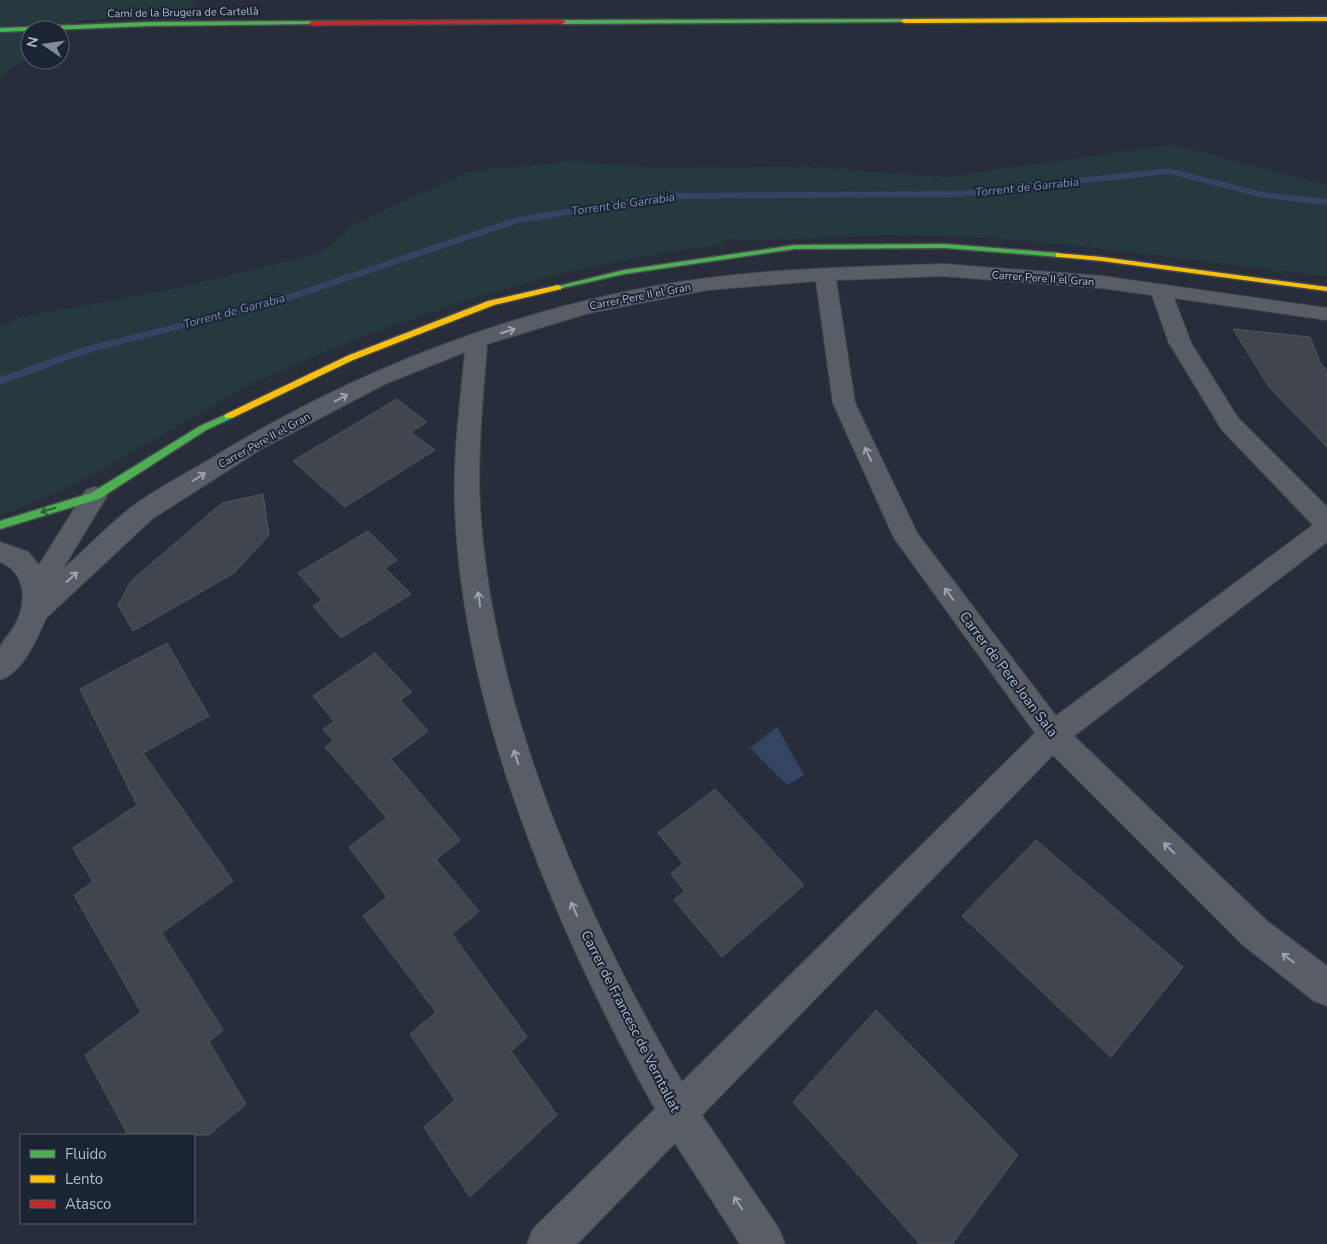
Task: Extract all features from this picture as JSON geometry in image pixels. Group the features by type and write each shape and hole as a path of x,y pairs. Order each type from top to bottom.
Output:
{"street":[{"name":"Camí de la Brugera de Cartellà","path":"0,30 159,24 1327,19"},
{"name":"Carrer Pere II el Gran","path":"0,525 95,496 202,428 350,358 491,303 624,272 795,247 945,246 1102,259 1327,289"},
{"name":"Carrer Pere II el Gran","path":"36,602 143,512 253,444 377,379 477,340 585,307 707,284 825,274 942,270 1101,282 1327,314"},
{"name":"Carrer de Pere Joan Sala","path":"825,274 844,403 907,538 1053,735 1255,933 1327,988"},
{"path":"1161,291 1180,344 1230,424 1327,523"},
{"name":"Carrer de Francesc de Verntallat","path":"477,340 468,453 469,529 482,619 504,718 540,832 600,967 678,1112 764,1244"},
{"name":"Carrer Pere II el Gran","path":"36,602 63,545 95,496"},
{"path":"548,1244 1053,735 1327,528"},
{"path":"0,552 20,560 35,580 36,602 20,644 0,668"}],"shaded area":[{"path":"0,0 195,0 191,10 77,21 70,26 70,20 20,20 20,63 0,78"},
{"path":"1173,145 1327,185 1327,277 1105,249 997,238 889,235 749,241 746,238 724,240 725,244 680,250 591,267 505,289 419,316 376,332 259,381 94,474 32,503 0,515 0,327 21,317 174,289 320,253 358,222 468,172 572,161 655,168 810,167 944,177"}],"water":[{"path":"777,727 804,775 787,785 750,748"}],"building":[{"path":"1233,329 1310,337 1320,362 1327,371 1327,447 1269,387"},
{"path":"397,399 427,422 411,432 435,450 345,507 293,461"},
{"path":"263,494 269,535 234,573 133,631 118,605 131,581 222,503"},
{"path":"368,531 397,560 385,568 411,594 341,638 313,606 322,600 298,573"},
{"path":"167,643 209,716 143,753 233,881 162,933 223,1030 209,1042 246,1104 209,1135 127,1134 85,1055 141,1012 74,895 93,882 73,848 137,805 80,689"},
{"path":"375,653 412,692 400,700 428,731 391,759 460,840 436,860 479,911 452,934 527,1037 511,1051 557,1115 470,1197 424,1127 455,1100 410,1034 436,1012 363,916 387,897 349,847 387,818 325,747 333,741 323,729 334,721 313,696"},
{"path":"715,789 804,885 722,957 674,900 685,891 671,874 683,863 658,833"},
{"path":"1036,840 1183,967 1111,1057 962,916"},
{"path":"876,1010 1018,1155 952,1244 920,1244 793,1102"}],"waterway":[{"name":"Torrent de Garrabia","path":"0,381 88,349 275,302 517,220 663,196 960,194 1169,171 1263,195 1327,202"}],"traffic: fast":[{"path":"563,22 904,21"},
{"path":"0,30 149,24 312,23"},
{"path":"558,287 624,272 795,247 945,246 1059,255"},
{"path":"0,525 95,496 203,428 229,416"}],"traffic: slow":[{"path":"904,21 1327,19"},
{"path":"1059,255 1327,289"},
{"path":"229,416 350,358 491,303 558,287"}],"traffic: jam":[{"path":"312,23 563,22"}]}
